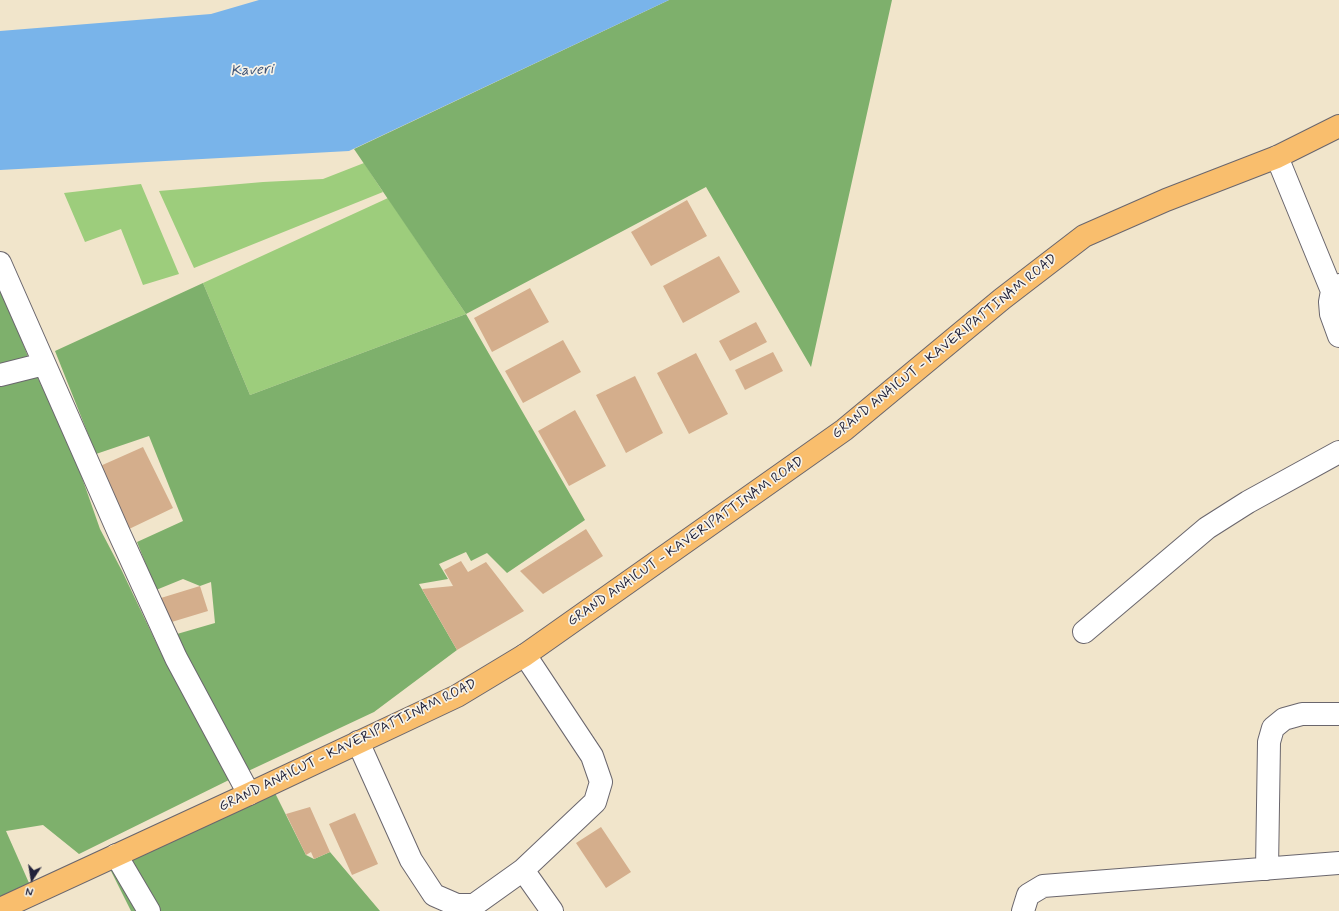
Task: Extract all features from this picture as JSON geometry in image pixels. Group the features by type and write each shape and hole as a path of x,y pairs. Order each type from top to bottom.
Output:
{"main road":[{"name":"GRAND ANAICUT - KAVERIPATTINAM ROAD","path":"0,909 457,696 525,655 844,430 1002,299 1084,236 1166,200 1277,157 1339,126"}],"street":[{"path":"1277,157 1335,288 1330,302 1331,314 1339,336"},
{"path":"0,263 176,658 249,794"},
{"path":"0,375 44,364"},
{"path":"1084,632 1207,528 1248,502 1339,452"},
{"path":"358,742 411,860 434,894 457,906 474,906 523,870 595,802 601,782 592,756 525,655"},
{"path":"1267,869 1269,742 1273,728 1284,719 1302,714 1339,714"},
{"path":"116,855 149,911"},
{"path":"1023,911 1028,895 1043,886 1339,863"},
{"path":"523,870 552,911"}],"green space":[{"path":"669,0 892,0 811,367 706,187 466,314 354,149"},
{"path":"364,163 383,192 194,268 159,191 263,182 323,179"},
{"path":"141,184 179,274 143,285 121,229 85,242 64,193"},
{"path":"388,198 466,314 250,395 203,283"},
{"path":"203,283 250,395 466,314 585,520 507,573 487,553 471,561 466,552 439,564 448,579 419,584 457,650 374,712 244,773 177,634 215,623 211,582 200,586 183,579 156,590 137,542 183,521 149,436 96,454 55,351"},
{"path":"0,289 8,304 30,362 72,449 100,529 162,655 199,711 235,777 79,854 43,825 6,831 33,892 0,900"},
{"path":"270,783 306,855 314,859 330,852 380,911 131,911 109,867"}],"water":[{"name":"Kaveri","path":"259,0 669,0 349,151 0,170 0,31 211,14"}],"building":[{"path":"687,200 707,236 651,266 631,232"},
{"path":"719,256 740,292 683,323 663,286"},
{"path":"530,288 549,322 492,352 474,318"},
{"path":"756,322 767,342 730,361 719,341"},
{"path":"563,340 581,372 523,403 505,371"},
{"path":"773,352 783,371 745,390 735,370"},
{"path":"696,353 728,414 689,434 657,373"},
{"path":"635,376 663,433 626,453 596,395"},
{"path":"575,410 606,466 569,486 538,431"},
{"path":"143,447 173,508 127,530 98,467"},
{"path":"586,529 603,556 543,594 520,571"},
{"path":"461,561 468,572 486,562 524,611 457,650 422,589 453,586 444,570"},
{"path":"200,586 208,611 165,624 151,601"},
{"path":"310,807 330,852 314,859 311,852 306,855 286,814"},
{"path":"355,813 378,864 352,875 329,824"},
{"path":"601,827 631,872 606,888 576,843"}]}
